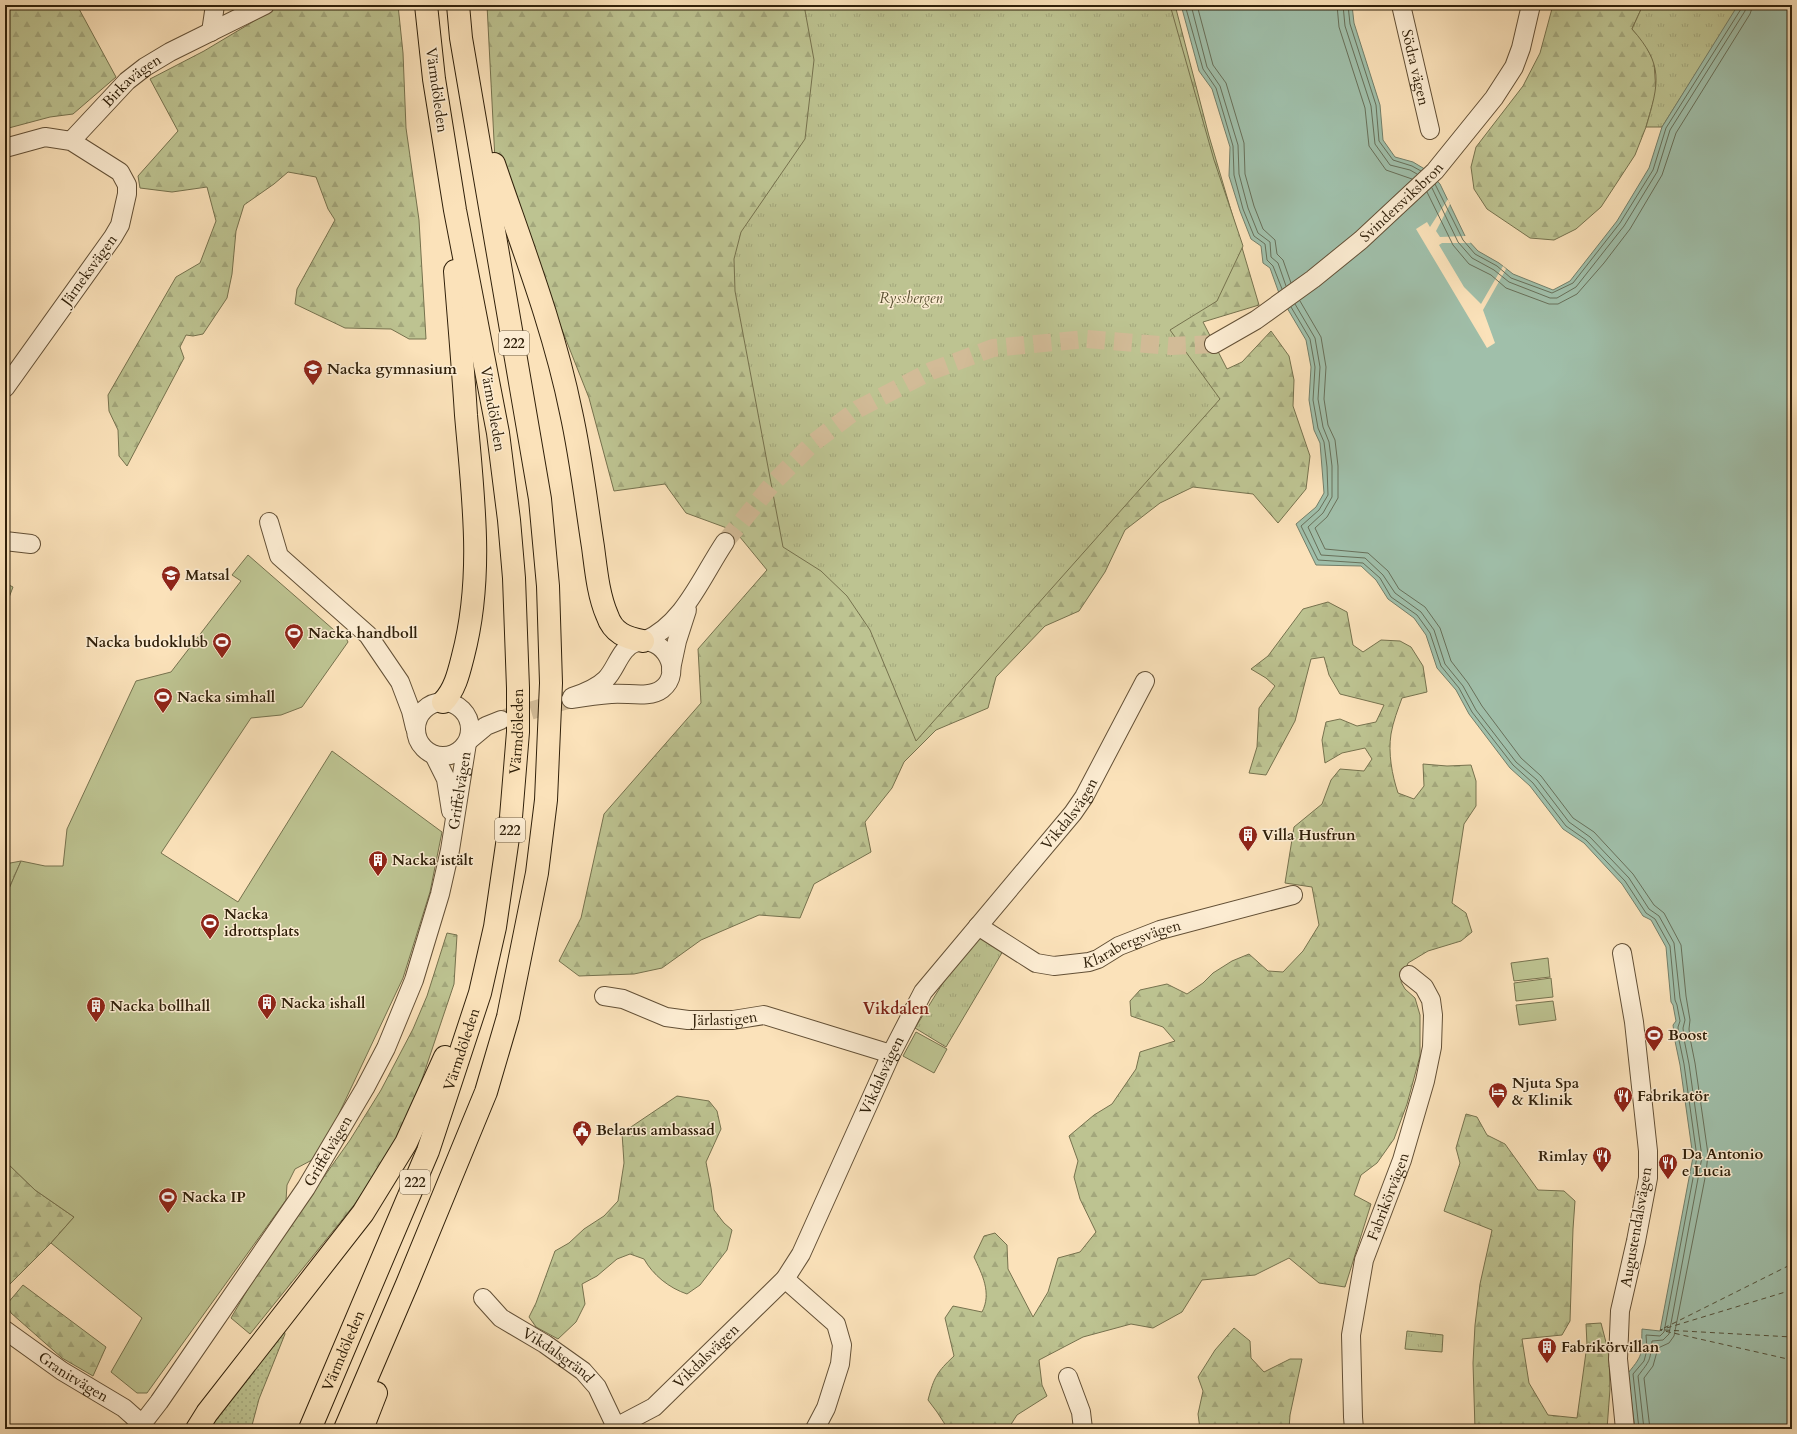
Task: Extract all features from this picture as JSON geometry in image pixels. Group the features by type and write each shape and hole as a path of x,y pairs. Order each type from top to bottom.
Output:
{"highway":[{"name":"Värmdöleden","path":"310,1429 428,1150 480,993 495,927 511,817 518,732 514,578 509,520 498,433 455,210 434,79 426,5"},
{"name":"Värmdöleden","path":"345,1429 407,1284 486,1092 508,1017 537,873 546,800 551,683 548,586 540,499 461,38 458,5"},
{"path":"472,98 529,267 563,376 579,453 597,572 606,615 618,633 630,639 644,642"},
{"path":"438,702 453,687 464,650 472,613 476,562 473,484 445,144"},
{"path":"197,1429 212,1407 363,1213 406,1143 442,1067 468,994 495,927"},
{"path":"362,1429 450,1203 486,1092"}],"street":[{"path":"211,32 215,5"},
{"name":"Birkavägen","path":"71,141 128,81 145,67 170,52 265,5"},
{"name":"Södra vägen","path":"1401,5 1430,130"},
{"name":"Svindersviksbron","path":"1214,344 1256,320 1313,279 1361,240 1435,171 1494,98 1514,67 1521,48 1530,8"},
{"path":"5,148 45,137 71,141"},
{"name":"Järneksvägen","path":"5,388 113,237 120,225 125,207 127,185 120,172 71,141"},
{"path":"270,522 279,556 368,635 400,682 411,711 418,742 423,749 434,755 444,757 454,754 462,749 467,742 486,726 501,718 464,712 454,704 419,697 400,682"},
{"path":"5,541 31,544"},
{"path":"644,642 658,635 672,622 697,587 725,542"},
{"path":"671,671 670,662 664,650 654,644 636,642 626,648 609,675 601,683 590,690 571,698 612,694 654,693 662,689 666,685 671,671 681,627 697,587"},
{"name":"Vikdalsvägen","path":"616,1428 654,1406 785,1279 801,1254 891,1054 924,992 1073,813 1084,797 1145,681"},
{"path":"415,728 420,714 438,702"},
{"path":"464,712 470,727 467,742"},
{"name":"Griffelvägen","path":"139,1426 306,1188 386,1048 414,980 440,894 452,838 467,742"},
{"name":"Griffelvägen","path":"434,755 446,779 449,794 452,838"},
{"name":"Klarabergsvägen","path":"978,926 1036,963 1054,966 1089,962 1098,959 1119,946 1160,930 1294,895"},
{"name":"Augustendalsvägen","path":"1622,953 1634,1022 1648,1151 1647,1185 1620,1311 1618,1359 1625,1429"},
{"name":"Fabrikörvägen","path":"1354,1429 1352,1417 1351,1335 1364,1260 1402,1160 1425,1081 1432,1047 1433,1015 1431,1000 1424,987 1409,975"},
{"name":"Järlastigen","path":"604,996 623,999 666,1017 688,1020 733,1020 764,1015 891,1054"},
{"path":"785,1279 836,1324 842,1345 842,1358 826,1408 815,1429"},
{"name":"Vikdalsgränd","path":"483,1298 501,1318 545,1344 583,1371 597,1387 616,1428"},
{"name":"Granitvägen","path":"5,1330 62,1371 124,1408 139,1426"},
{"path":"1068,1377 1081,1412 1083,1429"}],"green space":[{"path":"5,5 34,5 43,8 78,7 116,77 73,114 50,117 5,129"},
{"path":"281,5 398,5 403,53 406,128 419,220 426,339 409,339 391,329 345,328 295,304 297,289 335,220 328,209 316,177 288,172 274,184 244,205 236,231 232,274 227,298 203,334 193,336 186,335 180,347 184,358 127,466 119,456 118,430 109,411 108,395 176,277 200,263 216,221 207,187 172,192 140,188 138,176 178,131 150,79 204,51"},
{"name":"Ryssbergen","path":"487,5 1175,5 1209,136 1259,305 1203,322 1227,369 1242,362 1271,331 1289,356 1294,380 1293,406 1310,456 1306,489 1278,523 1253,494 1193,487 1160,503 1125,530 1105,572 1079,611 1045,626 996,677 988,708 936,730 904,762 892,788 865,822 871,852 814,884 800,918 759,915 701,940 662,968 634,974 579,976 559,961 581,918 604,814 701,703 698,649 767,570 735,531 686,513 665,484 614,491 589,398 495,160"},
{"path":"804,5 1170,5 1214,160 1243,246 1217,301 1170,330 1220,399 916,741 870,630 847,596 821,571 783,547 735,291 734,259 741,232 805,139 814,60"},
{"path":"1553,5 1643,5 1632,29 1644,42 1654,62 1656,92 1646,127 1635,155 1601,207 1576,229 1554,240 1530,238 1487,209 1474,189 1471,167 1476,147 1523,86 1540,53"},
{"path":"1643,5 1739,5 1662,127 1646,127 1654,98 1656,75 1650,53 1632,29"},
{"name":"Nacka idrottsplats","path":"248,555 342,637 346,638 348,642 302,707 281,715 251,718 161,853 238,902 332,751 442,832 430,892 403,978 335,1122 312,1160 295,1169 287,1185 286,1200 147,1393 137,1393 111,1372 142,1318 51,1243 74,1217 35,1190 5,1161 5,898 21,861 45,866 63,866 67,829 136,681 171,672 241,581 232,575"},
{"path":"5,583 13,587 5,608"},
{"path":"1328,602 1347,612 1353,645 1363,652 1381,640 1400,641 1411,647 1423,666 1427,692 1402,698 1392,729 1390,756 1392,771 1398,793 1414,799 1424,786 1423,764 1447,766 1471,765 1476,781 1476,806 1464,824 1452,903 1466,913 1472,932 1461,941 1428,951 1408,963 1401,982 1405,989 1415,998 1420,1015 1420,1056 1407,1104 1394,1139 1377,1163 1361,1175 1354,1195 1371,1204 1345,1287 1319,1283 1289,1258 1255,1275 1202,1280 1182,1312 1153,1328 1131,1324 1083,1337 1039,1360 1042,1385 1047,1396 1017,1415 1008,1429 948,1429 928,1400 937,1375 954,1356 945,1318 953,1306 982,1312 985,1305 985,1284 974,1257 984,1236 995,1233 1007,1245 1008,1269 1033,1317 1048,1292 1058,1258 1080,1252 1096,1232 1080,1199 1074,1177 1078,1161 1069,1136 1094,1115 1112,1104 1136,1069 1140,1052 1175,1041 1163,1027 1131,1016 1130,1001 1140,990 1167,984 1187,994 1203,983 1213,973 1232,961 1249,954 1268,971 1283,972 1303,951 1319,925 1312,887 1285,883 1294,827 1322,804 1331,780 1340,769 1364,771 1372,759 1365,748 1342,753 1325,763 1322,740 1326,722 1340,719 1357,726 1376,722 1384,705 1340,694 1329,675 1324,657 1311,659 1295,721 1266,775 1249,773 1257,747 1259,708 1275,686 1266,678 1251,669 1268,656 1303,609"},
{"path":"21,861 5,898 5,864"},
{"path":"447,933 457,935 454,984 414,1103 391,1151 354,1205 250,1334 231,1318 263,1263 350,1140 381,1090 413,1029 427,996"},
{"path":"978,937 1003,951 946,1047 915,1028 951,970"},
{"path":"1548,958 1550,977 1514,981 1511,963"},
{"path":"1551,978 1553,997 1516,1001 1514,983"},
{"path":"1553,1001 1556,1020 1519,1025 1516,1005"},
{"path":"916,1032 947,1049 934,1073 903,1056"},
{"path":"677,1096 709,1101 717,1111 721,1129 706,1162 714,1210 724,1223 732,1230 727,1250 700,1285 687,1294 668,1285 657,1276 644,1259 630,1254 617,1259 597,1276 582,1284 585,1304 576,1322 558,1339 536,1327 529,1317 536,1303 555,1251 569,1243 584,1229 604,1216 618,1201 624,1163 622,1133"},
{"path":"1466,1114 1477,1117 1487,1135 1505,1144 1538,1190 1564,1191 1575,1201 1570,1321 1562,1335 1522,1339 1529,1383 1548,1415 1577,1418 1587,1345 1586,1324 1601,1323 1609,1354 1610,1389 1607,1429 1475,1429 1473,1363 1475,1325 1480,1284 1492,1230 1444,1211 1460,1163 1456,1148"},
{"path":"5,1161 35,1190 74,1217 51,1243 5,1289"},
{"path":"23,1285 106,1347 93,1376 62,1358 11,1313 7,1304"},
{"path":"1234,1328 1250,1341 1251,1358 1264,1372 1290,1359 1302,1359 1290,1415 1289,1429 1200,1429 1198,1414 1203,1391 1198,1377 1215,1350"},
{"path":"284,1330 285,1334 259,1399 251,1429 207,1429"},
{"path":"1407,1331 1443,1335 1442,1352 1405,1349"}],"water":[{"path":"1181,5 1352,5 1354,23 1380,105 1383,140 1395,157 1413,162 1428,171 1440,184 1466,238 1478,251 1499,263 1513,274 1553,290 1570,281 1617,221 1649,168 1662,127 1738,5 1792,5 1792,1429 1635,1429 1628,1373 1640,1357 1642,1348 1642,1329 1660,1331 1693,1157 1680,1065 1675,1041 1673,1025 1676,1021 1671,1002 1666,947 1651,920 1643,916 1622,884 1584,843 1563,829 1530,786 1510,768 1469,714 1456,690 1437,668 1426,635 1414,618 1388,599 1376,580 1361,566 1316,565 1296,524 1316,507 1324,493 1320,443 1314,430 1309,400 1311,367 1306,340 1280,296 1270,268 1263,263 1261,246 1251,239 1240,211 1229,176 1230,147 1212,89 1199,71"}],"pier":[{"path":"1448,199 1450,204 1436,231 1440,237 1466,236 1471,243 1442,243 1439,245 1464,287 1481,304 1503,266 1506,269 1483,310 1495,343 1487,348 1416,229 1427,222 1430,227"}],"ferry route":[{"path":"1664,1328 1792,1264"},
{"path":"1792,1290 1660,1330 1792,1360"},
{"path":"1665,1330 1792,1337"}],"tunnel":[{"path":"725,542 774,482 813,443 858,409 931,371 993,348 1086,339 1171,346 1214,344"},
{"path":"505,718 571,699"}],"place":[{"name":"Nacka gymnasium","path":"313,386"},
{"name":"Matsal","path":"171,592"},
{"name":"Nacka handboll","path":"294,650"},
{"name":"Nacka budoklubb","path":"222,659"},
{"name":"Nacka simhall","path":"163,714"},
{"name":"Villa Husfrun","path":"1248,852"},
{"name":"Nacka istält","path":"378,877"},
{"name":"Nacka idrottsplats","path":"210,940"},
{"name":"Nacka ishall","path":"267,1020"},
{"name":"Nacka bollhall","path":"96,1023"},
{"name":"Boost","path":"1654,1052"},
{"name":"Njuta Spa & Klinik","path":"1498,1109"},
{"name":"Fabrikatör","path":"1623,1113"},
{"name":"Belarus ambassad","path":"582,1147"},
{"name":"Rimlay","path":"1602,1173"},
{"name":"Da Antonio e Lucia","path":"1668,1180"},
{"name":"Nacka IP","path":"168,1214"},
{"name":"Fabrikörvillan","path":"1547,1364"}],"district":[{"name":"Vikdalen","path":"896,1008"}]}
